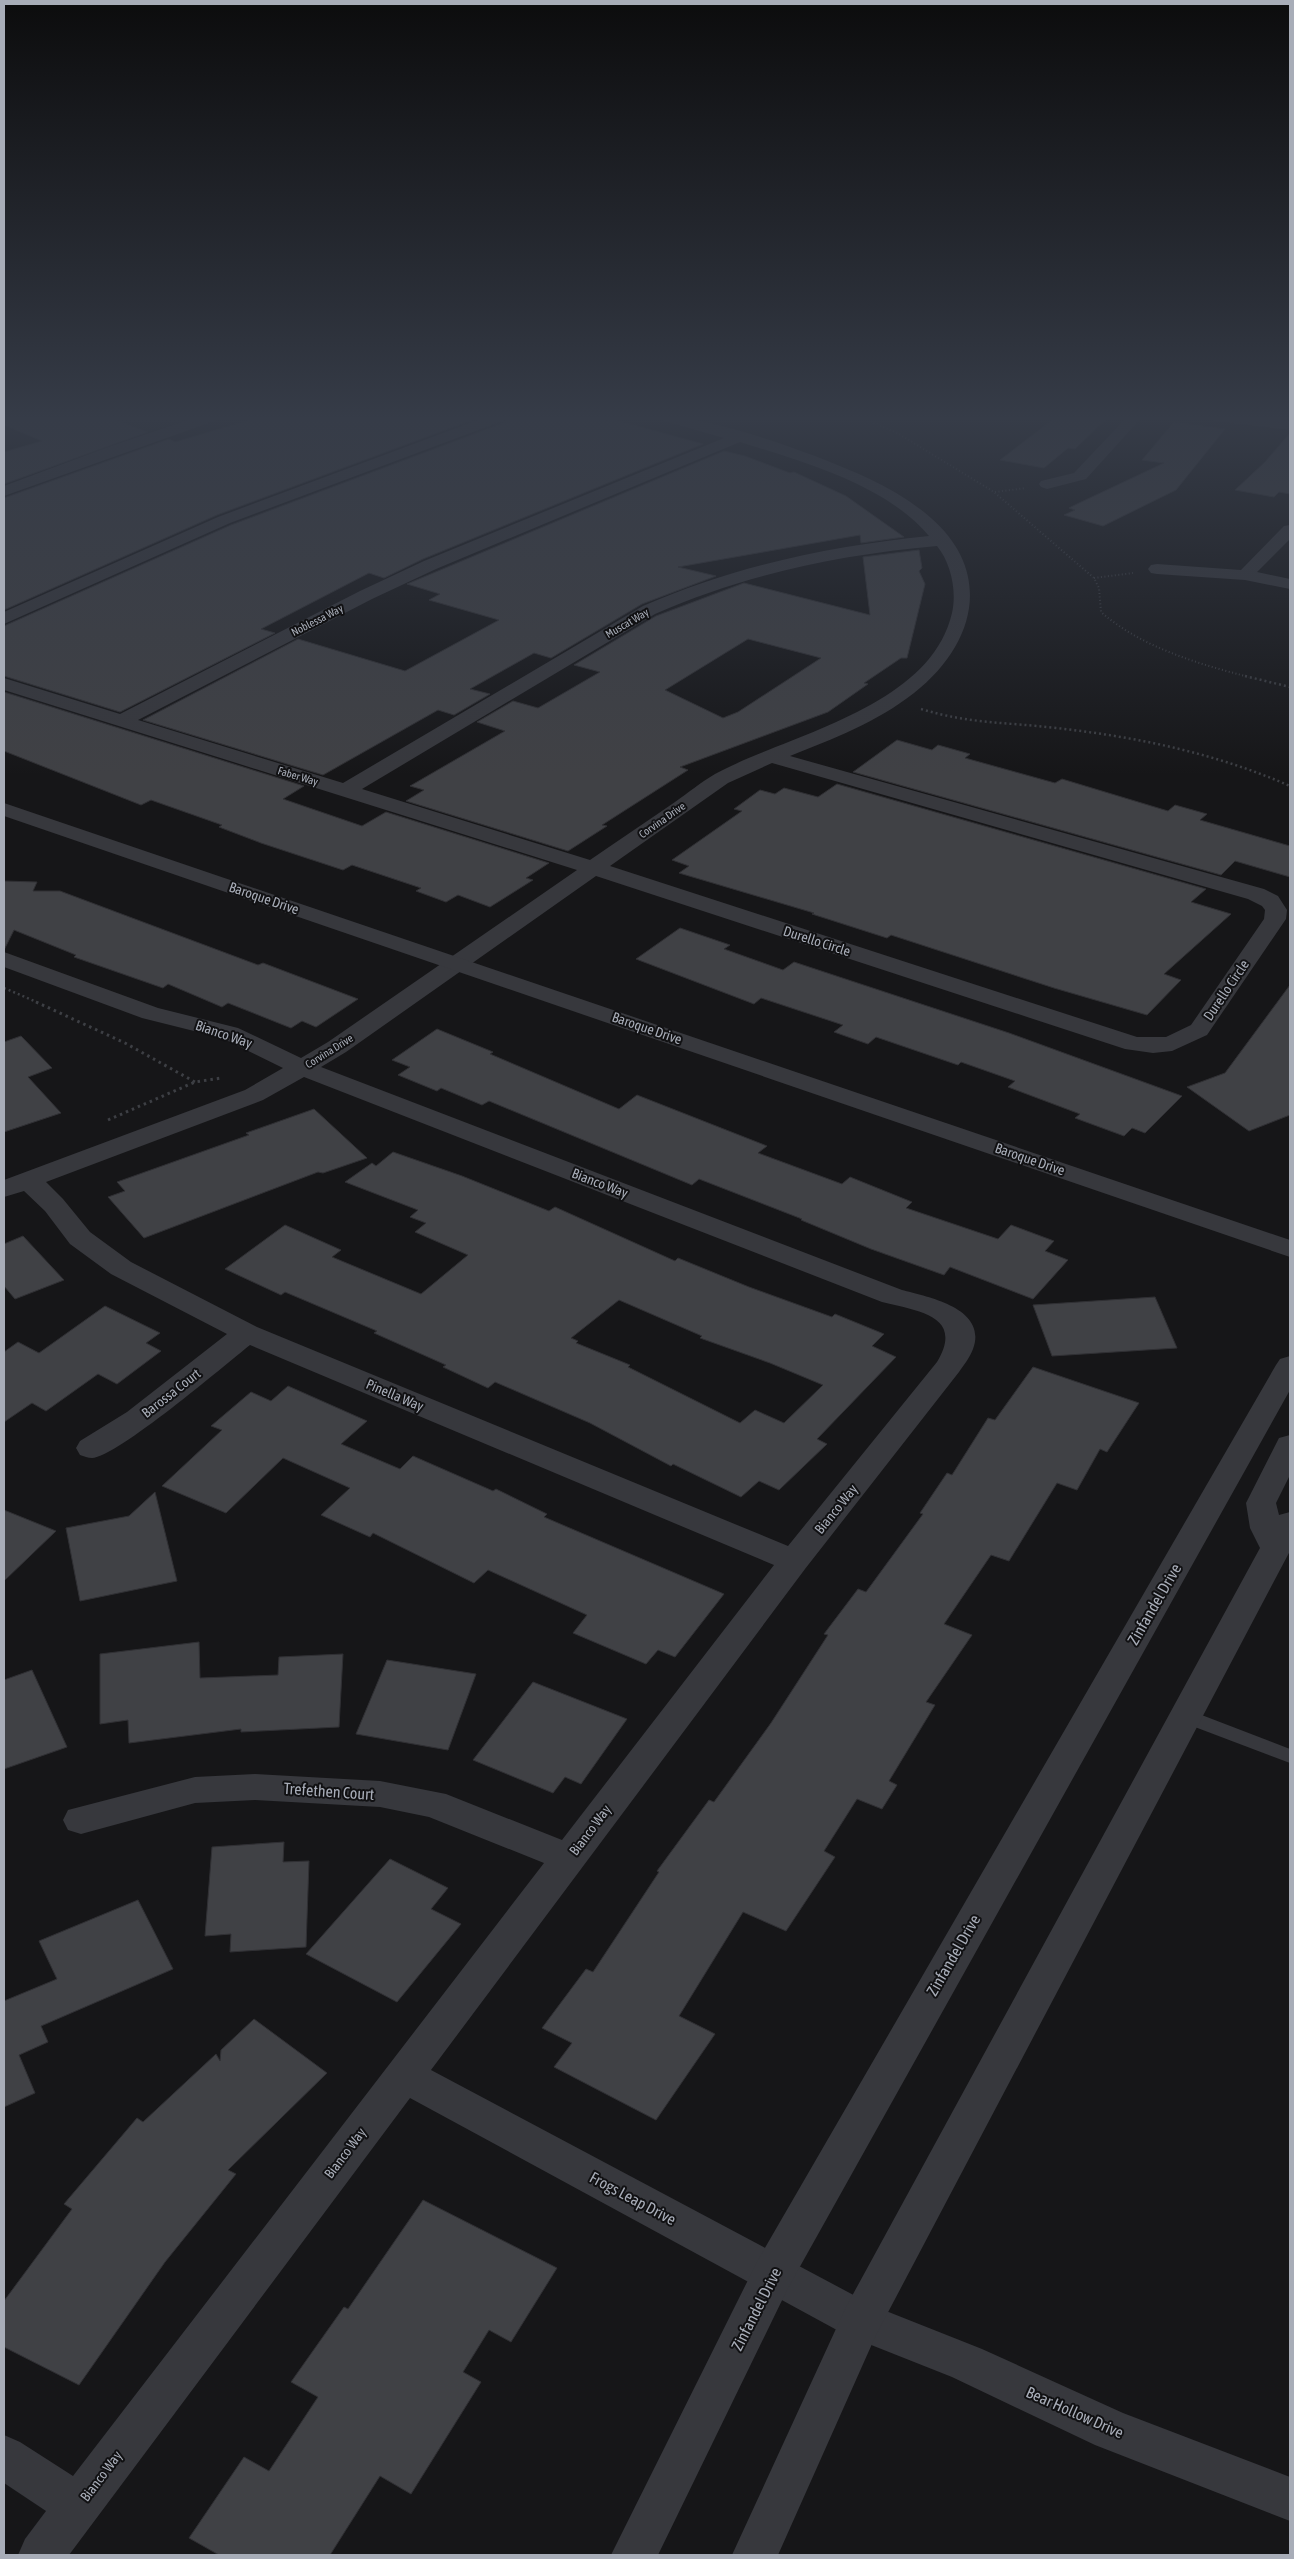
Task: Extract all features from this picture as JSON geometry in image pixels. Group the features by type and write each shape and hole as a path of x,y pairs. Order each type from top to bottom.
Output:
{"street":[{"path":"4,619 188,536"},
{"name":"Noblessa Way","path":"121,721 430,564 497,536"},
{"name":"Corvina Drive","path":"16,1184 254,1096 337,1047 721,779 848,725 891,700 924,674 938,659 954,636 960,620 963,605 962,582 955,561 938,536"},
{"path":"1245,575 1284,536"},
{"name":"Muscat Way","path":"345,791 649,610 675,598 734,576 807,558 850,550 942,540"},
{"path":"1157,569 1245,575 1290,584"},
{"name":"Faber Way","path":"4,684 593,868"},
{"name":"Durello Circle","path":"593,868 1134,1044 1143,1045 1172,1044 1199,1030 1275,919 1276,910 1270,901 1256,894 771,757"},
{"name":"Baroque Drive","path":"4,809 1290,1249"},
{"name":"Bianco Way","path":"4,958 143,1010 230,1033 302,1068 892,1296 938,1309 955,1320 962,1333 963,1344 958,1354 794,1561 41,2555"},
{"name":"Pinella Way","path":"16,1184 54,1205 80,1238 121,1268 247,1334 794,1561"},
{"name":"Barossa Court","path":"91,1448 137,1419 247,1334"},
{"name":"Zinfandel Drive","path":"634,2555 773,2274 1290,1365"},
{"path":"755,2555 862,2321 1283,1536 1266,1528 1261,1503 1290,1446"},
{"name":"Trefethen Court","path":"81,1820 195,1790 255,1787 380,1794 434,1804 569,1858"},
{"name":"Frogs Leap Drive","path":"404,2075 862,2321"},
{"name":"Bear Hollow Drive","path":"862,2321 967,2362 1111,2430 1290,2499"},
{"path":"4,2457 78,2506"}],"lane":[{"path":"1186,1716 1290,1756"}],"path":[{"path":"1046,536 1094,578 1099,588 1101,612 1125,632 1189,658 1290,687"},
{"path":"1094,578 1157,569"},
{"path":"891,700 960,720 1054,728 1153,743 1238,765 1290,786"},
{"path":"4,988 71,1015 156,1057 195,1082"}],"building":[{"path":"4,536 169,536 4,610"},
{"path":"205,536 478,536 423,559 384,578 369,573 261,629 275,633 120,712 4,676 4,626"},
{"path":"520,536 852,536 678,567 716,576 642,604 551,658 534,653 470,689 490,694 454,715 438,710 323,775 143,720 298,639 405,671 499,620 429,600 440,594 407,584"},
{"path":"860,536 904,537 861,543"},
{"path":"919,550 922,568 919,571 925,584 907,658 901,658 864,683 868,684 828,712 680,767 688,770 602,825 607,826 568,851 406,801 424,790 410,786 505,731 477,722 513,701 538,708 600,672 574,665 656,616 744,583 870,615 863,557","holes":["748,639 821,658 738,712 723,718 665,690"]},
{"path":"4,692 304,786 283,799 362,826 386,812 549,863 526,878 533,880 490,907 458,895 446,902 416,891 421,888 352,865 343,870 261,843 219,827 222,825 151,800 141,805 4,751"},
{"path":"897,740 932,750 938,745 970,754 965,758 1055,783 1062,779 1168,811 1175,805 1207,814 1200,820 1290,846 1290,877 1235,861 1221,875 853,772"},
{"path":"837,784 1206,889 1191,902 1231,914 1164,974 1181,980 1147,1015 1054,988 891,935 887,938 812,914 814,913 679,873 689,866 672,860 742,811 734,809 760,790 775,794 784,788 818,797"},
{"path":"4,881 37,882 33,891 60,891 258,965 263,963 358,999 316,1027 302,1021 291,1028 228,1003 222,1007 168,984 163,988 74,957 76,955 14,930 4,950"},
{"path":"680,928 730,945 724,949 783,970 794,962 1009,1033 1182,1096 1145,1133 1132,1128 1124,1136 1075,1118 1080,1114 1008,1087 1015,1081 961,1062 958,1065 876,1037 868,1044 834,1032 843,1025 761,998 754,1004 636,959"},
{"path":"1290,985 1290,1115 1249,1131 1187,1087 1225,1073"},
{"path":"437,1029 493,1052 490,1054 619,1109 637,1095 767,1146 758,1153 842,1184 850,1177 912,1202 906,1208 998,1239 1011,1225 1054,1241 1045,1251 1068,1260 1033,1299 950,1267 944,1275 871,1249 802,1219 699,1179 692,1185 489,1101 482,1105 441,1088 437,1091 398,1075 410,1067 392,1060"},
{"path":"21,1036 52,1068 28,1077 61,1113 4,1132 4,1042"},
{"path":"314,1109 367,1158 323,1173 318,1172 144,1238 108,1197 125,1191 117,1182 249,1135 246,1133"},
{"path":"393,1152 462,1176 549,1211 555,1207 675,1261 678,1258 749,1287 832,1317 835,1314 884,1334 872,1346 896,1357 817,1439 827,1444 779,1490 759,1481 741,1497 673,1464 671,1466 590,1423 495,1382 488,1388 443,1367 446,1365 374,1333 377,1331 285,1292 281,1295 225,1269 285,1225 341,1250 332,1257 421,1294 468,1255 415,1232 426,1223 410,1217 418,1210 345,1182 372,1163 376,1166","holes":["619,1300 702,1336 700,1338 770,1363 823,1385 784,1423 755,1410 740,1423 628,1367 630,1365 576,1343 578,1341 571,1338"]},
{"path":"23,1236 64,1280 15,1299 4,1286 4,1244"},
{"path":"1155,1297 1177,1348 1052,1356 1033,1305"},
{"path":"105,1306 160,1333 146,1343 161,1351 117,1384 98,1374 46,1411 32,1403 4,1422 4,1352 18,1342 39,1353"},
{"path":"1033,1367 1139,1403 1107,1452 1100,1449 1077,1490 1057,1483 1009,1561 991,1555 944,1624 972,1635 926,1702 935,1705 889,1781 897,1785 882,1809 857,1799 824,1851 835,1857 786,1931 743,1912 679,2016 715,2034 656,2120 554,2067 572,2043 542,2028 586,1969 593,1972 659,1872 657,1871 709,1800 714,1802 771,1723 828,1635 824,1634 858,1589 866,1592 923,1514 920,1513 947,1473 952,1475 988,1418 995,1420"},
{"path":"288,1386 367,1421 341,1444 400,1469 413,1456 493,1491 496,1489 547,1514 544,1517 724,1594 675,1657 658,1650 646,1664 573,1633 587,1615 488,1570 474,1583 373,1533 370,1537 321,1515 350,1488 283,1458 226,1513 162,1486 222,1430 211,1426 251,1392 271,1401"},
{"path":"155,1492 177,1581 80,1601 66,1528 129,1516"},
{"path":"4,1510 56,1531 4,1581"},
{"path":"199,1642 200,1678 278,1675 279,1657 343,1654 339,1727 241,1732 241,1729 129,1743 128,1720 100,1724 100,1654"},
{"path":"387,1660 476,1674 448,1750 356,1734"},
{"path":"32,1670 67,1747 4,1769 4,1680"},
{"path":"533,1682 627,1719 581,1784 565,1777 553,1793 473,1760"},
{"path":"284,1842 283,1862 309,1861 306,1947 230,1952 231,1934 205,1936 212,1847"},
{"path":"390,1859 448,1888 431,1909 461,1924 397,2002 306,1954"},
{"path":"138,1900 173,1969 41,2026 48,2042 19,2055 35,2093 4,2107 4,2001 57,1979 39,1941"},
{"path":"254,2019 327,2073 228,2170 236,2174 165,2262 79,2385 4,2347 4,2301 72,2209 64,2204 137,2118 143,2122 216,2054 220,2061 221,2050"},
{"path":"423,2200 557,2268 511,2342 489,2330 463,2372 481,2382 411,2494 380,2476 330,2555 219,2555 189,2538 244,2457 269,2471 318,2397 291,2382 344,2307 348,2309"}]}
